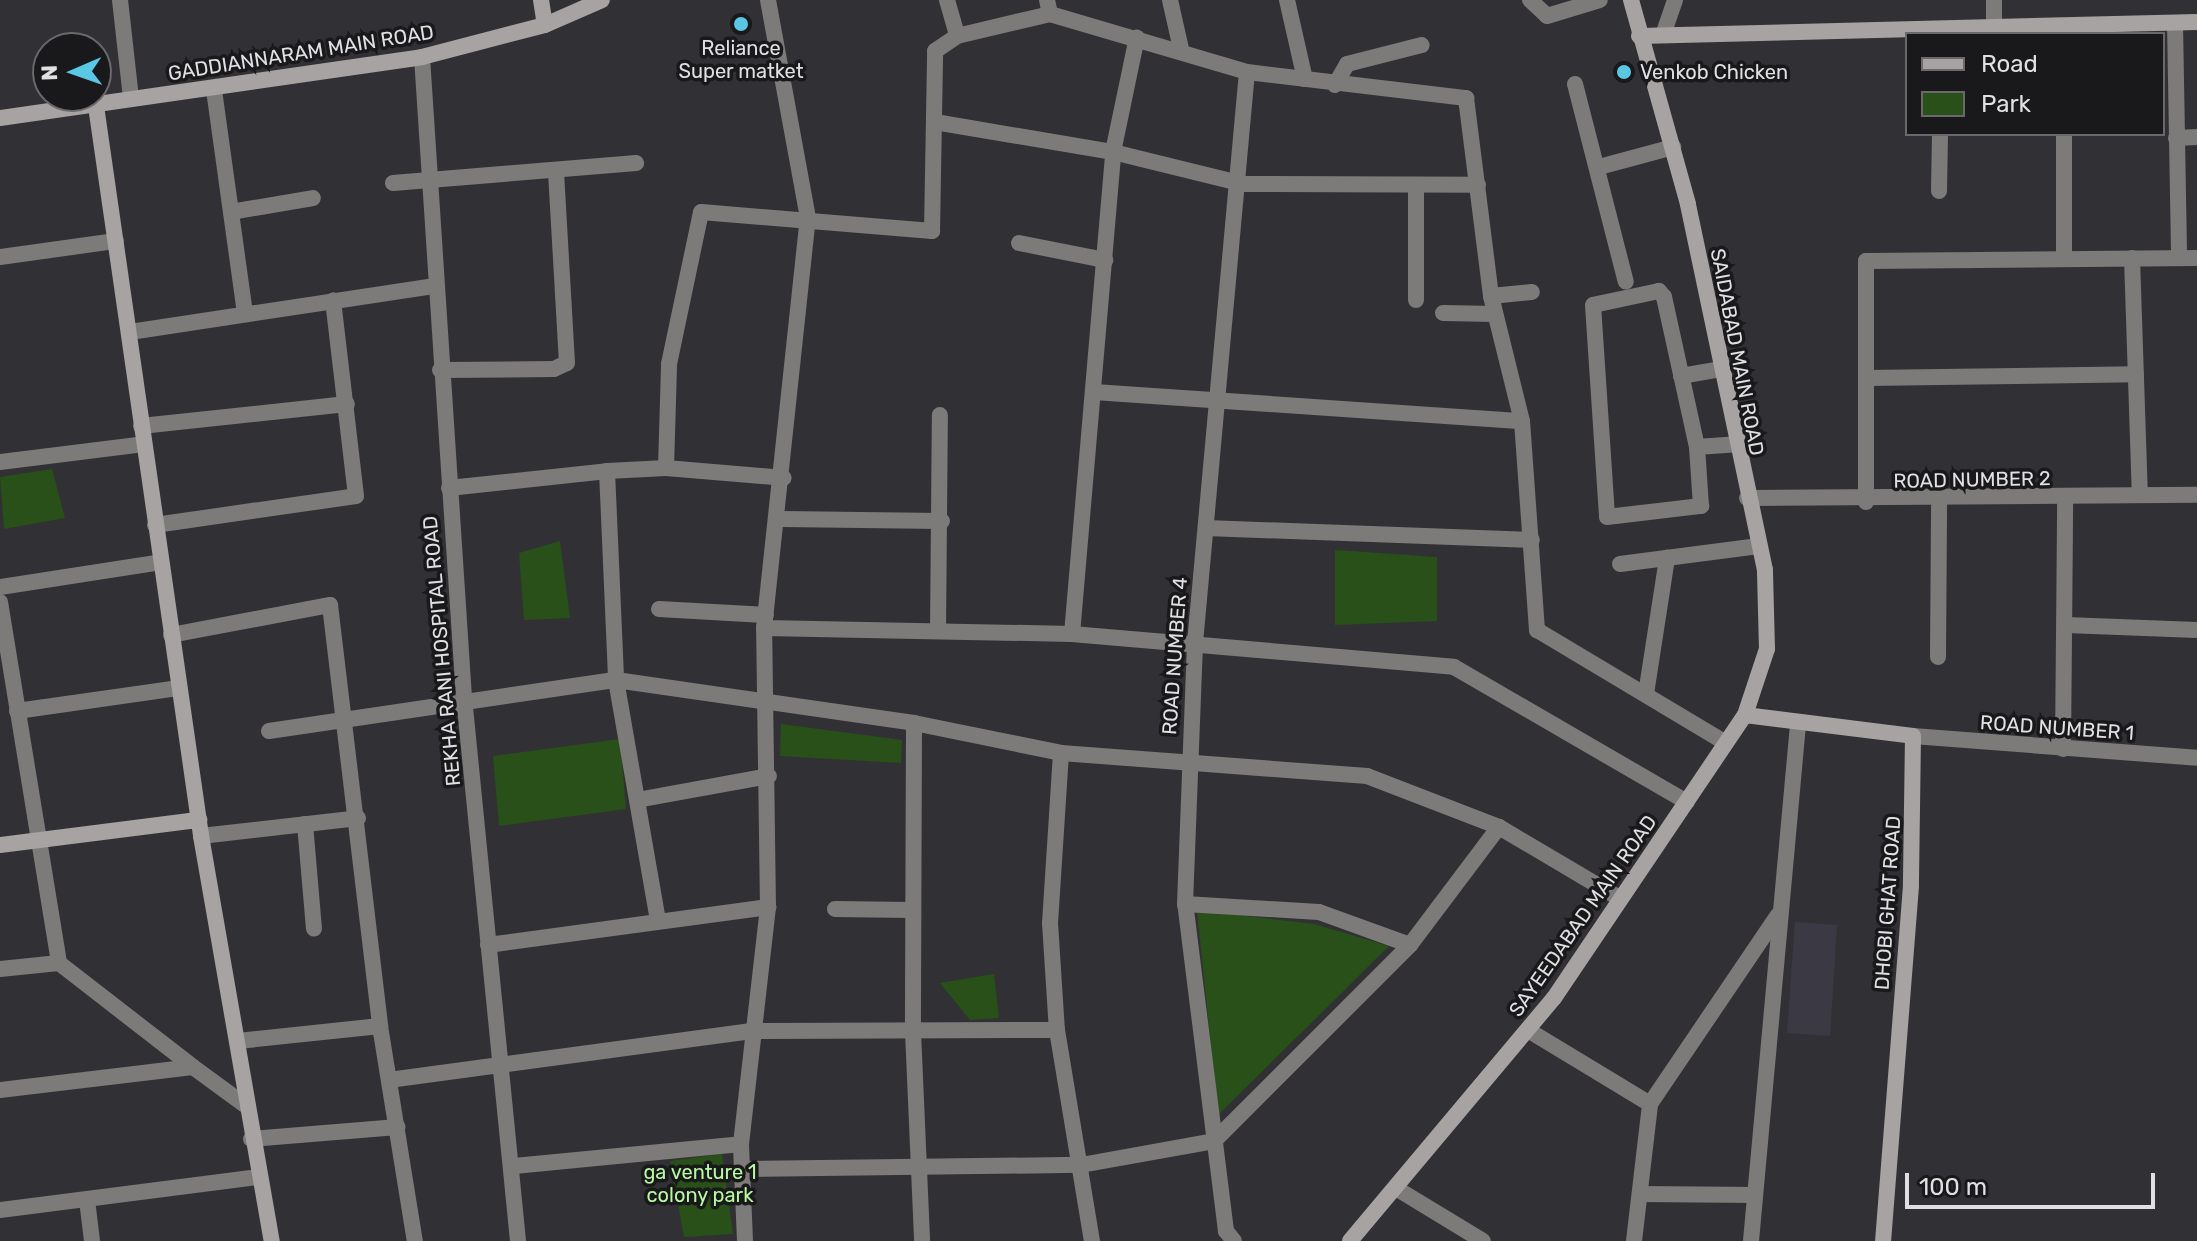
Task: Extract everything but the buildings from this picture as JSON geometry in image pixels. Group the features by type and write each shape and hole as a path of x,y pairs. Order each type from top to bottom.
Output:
{"main road":[{"path":"541,0 545,25"},
{"name":"GADDIANNARAM MAIN ROAD","path":"112,102 214,90 422,57 545,25 602,0"},
{"name":"SAIDABAD MAIN ROAD","path":"1631,0 1673,147 1759,546 1767,649 1745,715"},
{"path":"1639,36 1940,31 1994,27 2064,30 2197,22"},
{"name":"GADDIANNARAM MAIN ROAD","path":"0,118 48,112"},
{"path":"97,112 200,828 238,1041 245,1105 272,1241"},
{"path":"1745,715 1798,725 1913,736"},
{"name":"SAYEEDABAD MAIN ROAD","path":"1350,1241 1399,1190 1528,1030 1745,715"},
{"name":"DHOBI GHAT ROAD","path":"1883,1241 1911,886 1913,736"},
{"path":"0,845 200,828"}],"street":[{"path":"120,0 131,98"},
{"path":"745,1241 741,1144 768,907 769,776 760,705 765,622 781,519 808,218 768,0"},
{"path":"947,0 957,36"},
{"path":"1170,0 1181,49"},
{"path":"1287,0 1305,79"},
{"path":"1530,0 1547,16 1600,0"},
{"path":"1663,35 1675,0"},
{"path":"1994,0 1994,27"},
{"path":"666,468 669,364 701,212 808,218 932,231 935,122 931,62 957,36 1048,7 1247,72 1335,85 1466,98 1491,296 1522,421 1537,630 1726,743"},
{"path":"2175,23 2179,258"},
{"path":"1072,634 1113,152 1137,37"},
{"path":"1335,85 1347,64 1422,45"},
{"name":"REKHA RANI HOSPITAL ROAD","path":"422,57 434,286 464,697 488,945 514,1166 518,1241"},
{"name":"ROAD NUMBER 4","path":"1234,1241 1214,1141 1185,904 1188,763 1195,643 1217,405 1243,184 1247,72"},
{"path":"1575,84 1599,167 1626,282"},
{"path":"214,90 245,313"},
{"path":"935,122 1113,152 1243,184 1478,185"},
{"path":"1939,191 1940,136"},
{"path":"2064,136 2064,258"},
{"path":"2176,138 2197,137"},
{"path":"1599,167 1673,147"},
{"path":"393,183 636,163"},
{"path":"440,370 554,369 567,363 556,170"},
{"path":"1416,185 1416,300"},
{"path":"231,212 313,198"},
{"path":"0,257 116,241"},
{"path":"1019,243 1105,260"},
{"path":"2132,258 2140,495"},
{"path":"1866,502 1866,261 2197,258"},
{"path":"130,332 434,286"},
{"path":"1659,291 1697,447 1706,499 1701,506 1607,517 1593,305 1659,291"},
{"path":"1491,296 1532,292"},
{"path":"155,525 356,496 333,300"},
{"path":"1443,313 1495,314"},
{"path":"1681,376 1720,369"},
{"path":"1866,378 2136,374"},
{"path":"1094,392 1217,405 1522,421"},
{"path":"141,426 347,404"},
{"path":"938,631 942,521 940,415"},
{"path":"0,462 144,444"},
{"path":"1697,447 1736,444"},
{"path":"449,488 607,471 666,468 784,478"},
{"path":"607,471 616,680 658,920"},
{"name":"ROAD NUMBER 2","path":"1747,498 1866,502 2197,495"},
{"path":"2063,749 2065,498"},
{"path":"1938,657 1939,501"},
{"path":"781,519 942,521"},
{"path":"1206,528 1532,540"},
{"path":"1620,564 1759,546"},
{"path":"1646,694 1667,558"},
{"path":"0,587 161,562"},
{"path":"0,602 59,963 245,1105"},
{"path":"171,635 330,605 358,818 380,1026 415,1241"},
{"path":"659,609 765,622 1072,634 1454,667 1687,802"},
{"path":"2066,625 2197,630"},
{"path":"269,731 346,721 464,697 616,680 760,705 914,723 1061,753 1367,776 1499,827 1619,898"},
{"path":"17,711 179,688"},
{"path":"914,723 911,910 922,1241"},
{"path":"1751,1241 1798,725"},
{"name":"ROAD NUMBER 1","path":"1913,736 2197,758"},
{"path":"1061,753 1050,923 1057,1030 1092,1241"},
{"path":"637,800 769,776"},
{"path":"200,828 305,824 358,818"},
{"path":"305,824 314,929"},
{"path":"741,1169 921,1164 1081,1165 1214,1141 1410,945 1499,827"},
{"path":"1185,904 1319,912 1410,945"},
{"path":"488,945 768,907"},
{"path":"835,909 911,910"},
{"path":"1634,1241 1650,1104 1779,913"},
{"path":"0,969 59,963"},
{"path":"238,1041 380,1026"},
{"path":"389,1080 752,1031 1057,1030"},
{"path":"1528,1030 1650,1104"},
{"path":"0,1090 193,1067"},
{"path":"251,1139 398,1127"},
{"path":"514,1166 741,1144"},
{"path":"0,1210 259,1177"},
{"path":"1399,1190 1483,1241"},
{"path":"1640,1194 1755,1195"},
{"path":"87,1200 92,1241"}],"shaded area":[{"path":"1795,922 1837,925 1830,1036 1787,1033"}],"green space":[{"path":"52,469 65,518 4,529 0,477"},
{"path":"560,541 570,618 524,620 519,553"},
{"path":"1335,550 1437,557 1437,621 1335,625"},
{"path":"781,724 902,740 901,763 780,756"},
{"path":"620,739 626,809 499,826 493,756"},
{"path":"1197,910 1314,924 1389,946 1218,1115"},
{"path":"994,974 999,1018 970,1020 940,983"},
{"name":"ga venture 1 colony park","path":"722,1154 733,1234 684,1237 670,1161"}],"place":[{"name":"Reliance Super matket","path":"741,24"},
{"name":"Venkob Chicken","path":"1624,72"}]}
